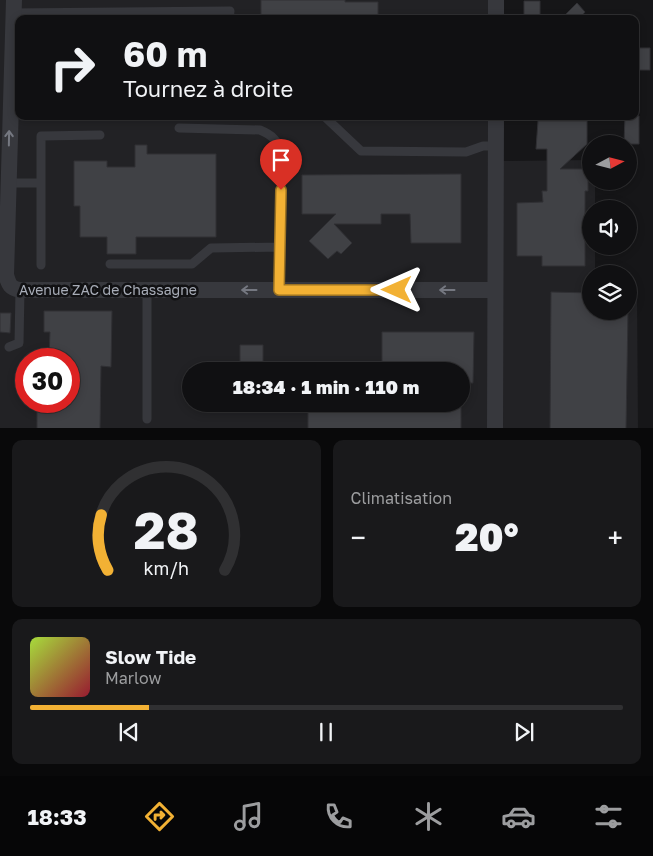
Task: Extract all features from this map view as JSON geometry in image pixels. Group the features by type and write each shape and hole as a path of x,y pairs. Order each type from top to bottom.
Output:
{"street":[{"path":"496,0 496,15"},
{"name":"Avenue ZAC de Chassagne","path":"14,7 3,267 8,285 12,289 495,290"},
{"path":"495,428 496,120"}],"lane":[{"path":"14,7 230,11 230,15"},
{"path":"328,120 362,152 466,152 483,146 496,146"},
{"path":"178,128 260,130 270,134 277,141 282,152 279,290"},
{"path":"41,265 41,136 100,136"},
{"path":"8,183 41,182"},
{"path":"110,264 192,264 211,248 280,247"},
{"path":"9,347 19,343 20,290"},
{"path":"147,290 147,419"}],"shaded area":[{"path":"0,0 502,0 502,15 15,15 15,120 503,120 503,161 582,160 582,190 595,190 595,200 582,200 582,255 595,255 595,265 582,265 582,320 637,320 637,291 638,428 0,428"}],"building":[{"path":"261,0 378,2 378,15 261,15"},
{"path":"524,1 540,1 540,15 524,15"},
{"path":"577,3 585,12 582,15 565,15"},
{"path":"639,48 650,48 650,70 639,70"},
{"path":"625,120 639,120 639,144 638,135 624,135"},
{"path":"538,121 587,121 587,135 582,135 582,149 560,169 582,169 582,190 588,190 585,191 585,200 582,200 582,255 585,255 585,265 542,266 542,256 517,256 517,203 543,202 542,191 547,191 547,149 536,149"},
{"path":"135,145 147,145 147,154 216,154 216,237 136,237 136,254 107,254 107,237 80,237 80,206 74,206 74,161 107,161 107,167 135,167"},
{"path":"461,174 461,243 411,243 410,214 381,214 381,224 334,224 352,243 341,254 337,251 328,259 309,241 336,214 302,214 302,175"},
{"path":"551,292 582,293 582,320 628,320 626,428 550,428"},
{"path":"44,311 112,311 111,367 101,366 100,428 37,428 37,413 80,413 80,348 49,348 50,332 44,332"},
{"path":"0,313 11,313 10,333 0,332"},
{"path":"382,332 474,332 473,383 470,383 470,362 382,362"},
{"path":"240,345 263,345 263,362 240,362"},
{"path":"308,412 461,412 461,428 308,428"}],"route":[{"path":"281,190 279,290 397,290"}]}
